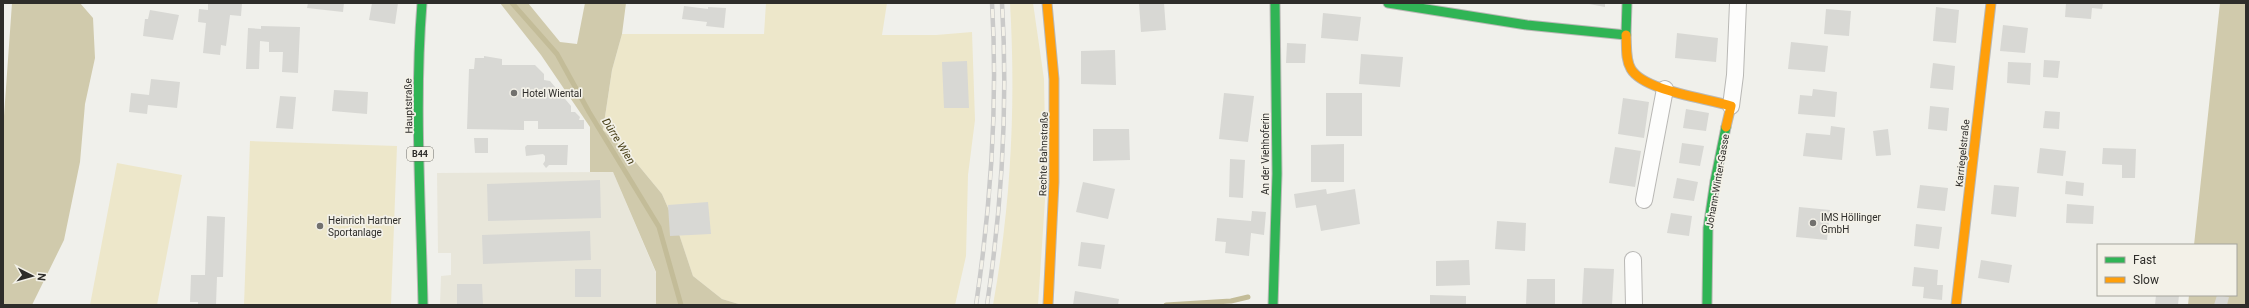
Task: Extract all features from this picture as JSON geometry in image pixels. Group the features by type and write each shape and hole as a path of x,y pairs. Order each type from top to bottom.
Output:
{"street":[{"name":"Hauptstraße","path":"422,3 419,85 423,305"},
{"name":"Rechte Bahnstraße","path":"1047,3 1054,78 1054,182 1048,305"},
{"name":"An der Viehhoferin","path":"1273,305 1277,174 1275,3"},
{"path":"1388,3 1527,25 1626,35"},
{"path":"1627,3 1626,35 1631,69 1637,77 1665,89 1719,101 1731,106"},
{"name":"Johann-Winter-Gasse","path":"1708,305 1708,228 1715,181 1731,106 1735,75 1738,3"},
{"name":"Karriegelstraße","path":"1956,305 1991,3"},
{"path":"1644,200 1665,89"},
{"path":"1633,260 1634,305"}],"shaded area":[{"path":"12,3 80,3 93,18 95,58 85,104 80,162 64,240 32,305 3,305 3,130"},
{"path":"500,3 528,3 560,42 577,44 585,3 626,3 622,34 612,70 603,130 629,154 662,194 678,231 693,276 722,299 742,305 656,305 656,272 613,172 590,172 590,127 541,55"},
{"path":"766,3 887,3 882,35 936,35 972,32 975,120 968,175 966,256 955,305 742,305 722,299 693,276 678,231 662,194 629,154 603,130 612,70 622,34 764,34"},
{"path":"1010,3 1033,3 1044,79 1046,185 1038,305 993,305 1008,192 1012,117 1012,41"},
{"path":"2220,3 2246,3 2246,305 2188,305 2189,296 2237,296 2237,244 2194,244"},
{"name":"Heinrich Hartner Sportanlage","path":"250,141 397,146 391,305 244,305"},
{"path":"117,163 182,175 157,305 90,305"},
{"path":"613,172 656,273 656,305 440,305 441,276 451,275 451,253 438,253 437,173"}],"building":[{"path":"208,3 242,3 241,16 230,15 226,46 221,45 220,55 203,53 206,23 198,22 199,9 208,10"},
{"path":"308,3 344,3 343,12 307,8"},
{"path":"372,3 398,3 395,24 369,20"},
{"path":"1139,3 1164,3 1166,30 1141,32"},
{"path":"1584,3 1605,3 1605,7"},
{"path":"2066,3 2103,3 2102,9 2092,8 2091,19 2065,17"},
{"path":"684,6 708,9 708,7 726,8 724,28 706,26 707,22 682,19"},
{"path":"1936,7 1959,10 1956,43 1933,41"},
{"path":"1826,9 1851,11 1849,36 1824,34"},
{"path":"150,10 179,15 173,40 143,36 145,19 148,19"},
{"path":"1323,13 1361,17 1358,41 1321,38"},
{"path":"2003,25 2028,28 2025,53 2000,51"},
{"path":"261,26 300,27 298,73 282,72 283,52 269,52 269,42 260,41 259,69 246,69 248,28 261,29"},
{"path":"1677,33 1718,38 1716,62 1675,58"},
{"path":"1791,42 1828,46 1825,72 1788,69"},
{"path":"1287,43 1306,44 1305,63 1286,63"},
{"path":"1115,50 1116,85 1081,84 1081,51"},
{"path":"1361,54 1403,57 1400,87 1359,84"},
{"name":"Hotel Wiental","path":"484,56 502,59 502,65 535,65 544,74 544,80 550,81 571,106 571,112 575,112 580,117 579,120 584,120 584,129 538,129 538,121 524,121 524,130 467,129 469,69 474,69 475,58 484,58"},
{"path":"2044,60 2060,61 2058,78 2043,77"},
{"path":"967,61 969,108 944,108 942,62"},
{"path":"2008,62 2031,63 2030,85 2007,83"},
{"path":"1933,63 1955,66 1953,90 1930,88"},
{"path":"151,79 180,82 177,108 148,105 147,114 129,112 131,93 149,95"},
{"path":"1813,89 1837,92 1835,117 1798,114 1800,95 1812,96"},
{"path":"334,90 368,92 367,114 332,111"},
{"path":"1224,93 1254,96 1248,142 1219,139"},
{"path":"1326,93 1362,93 1362,136 1326,136"},
{"path":"280,96 296,97 293,129 276,128"},
{"path":"1623,98 1649,102 1644,138 1618,134"},
{"path":"1930,106 1949,108 1947,131 1928,129"},
{"path":"1686,109 1709,113 1706,131 1683,128"},
{"path":"2045,111 2060,112 2059,129 2043,128"},
{"path":"1831,126 1845,128 1842,160 1803,156 1806,133 1830,135"},
{"path":"1093,129 1129,129 1130,160 1093,161"},
{"path":"1888,129 1891,155 1876,156 1873,131"},
{"path":"474,138 488,138 488,153 475,153"},
{"path":"1682,143 1704,146 1700,166 1679,163"},
{"path":"1344,144 1344,182 1311,182 1311,145"},
{"path":"527,145 568,145 567,165 549,165 546,168 543,164 545,161 545,156 543,154 526,156 525,147"},
{"path":"1615,147 1641,151 1635,187 1609,183"},
{"path":"2040,148 2066,151 2063,176 2037,173"},
{"path":"2103,148 2136,149 2135,178 2122,178 2122,165 2102,164"},
{"path":"1230,159 1245,160 1243,198 1229,197"},
{"path":"1677,178 1698,182 1694,201 1673,198"},
{"path":"600,180 601,218 488,221 487,184"},
{"path":"2066,181 2084,183 2083,196 2065,194"},
{"path":"1083,182 1115,189 1108,219 1076,212"},
{"path":"1920,185 1948,188 1945,211 1917,208"},
{"path":"1994,185 2019,187 2016,217 1991,214"},
{"path":"1326,189 1327,194 1355,189 1360,224 1321,231 1316,205 1296,208 1294,194"},
{"path":"708,202 711,234 670,236 668,205"},
{"path":"2067,204 2094,206 2093,224 2066,223"},
{"name":"IMS Höllinger GmbH","path":"1799,207 1830,210 1827,240 1796,237"},
{"path":"1252,211 1266,212 1264,235 1251,233 1249,256 1225,253 1226,242 1215,241 1217,218 1251,221"},
{"path":"1671,213 1692,216 1689,236 1667,233"},
{"path":"207,216 225,217 223,277 217,277 216,305 198,305 198,302 190,302 191,275 205,275"},
{"path":"1497,221 1526,223 1525,251 1495,249"},
{"path":"1916,224 1942,227 1939,249 1914,246"},
{"path":"590,231 591,260 483,264 482,235"},
{"path":"1081,242 1105,245 1101,269 1078,266"},
{"path":"1469,260 1470,285 1436,286 1436,261"},
{"path":"1981,260 2012,265 2009,283 1978,278"},
{"path":"1914,267 1938,270 1937,285 1943,285 1942,300 1923,298 1924,287 1912,286"},
{"path":"1584,268 1614,269 1612,305 1582,305"},
{"path":"575,269 601,269 601,297 575,297"},
{"path":"1527,279 1555,279 1555,305 1526,305"},
{"path":"457,284 482,284 483,305 457,305"},
{"path":"1075,291 1119,299 1118,305 1073,305"},
{"path":"1430,295 1466,296 1466,305 1430,305"},
{"path":"2156,296 2179,296 2178,305 2155,305"},
{"path":"2217,296 2229,297 2227,305 2214,305"}],"waterway":[{"name":"Dürre Wien","path":"512,3 557,54 589,112 659,227 681,305"},
{"path":"1166,305 1231,301 1248,297"}],"railway":[{"path":"976,305 986,230 994,117 994,41 992,3"},
{"path":"987,305 997,230 1004,117 1004,41 1002,3"}],"traffic: fast":[{"path":"422,3 418,78 418,116 423,305"},
{"path":"1273,305 1277,174 1275,3"},
{"path":"1388,3 1527,25 1626,35 1627,3"},
{"path":"1707,305 1708,228 1715,181 1726,127"}],"traffic: slow":[{"path":"1047,3 1054,79 1054,182 1048,305"},
{"path":"1956,305 1991,3"},
{"path":"1626,35 1629,65 1638,77 1649,83 1676,93 1731,106 1726,127"}],"place":[{"name":"Hotel Wiental","path":"514,93"},
{"name":"IMS Höllinger GmbH","path":"1813,223"},
{"name":"Heinrich Hartner Sportanlage","path":"320,226"}]}
